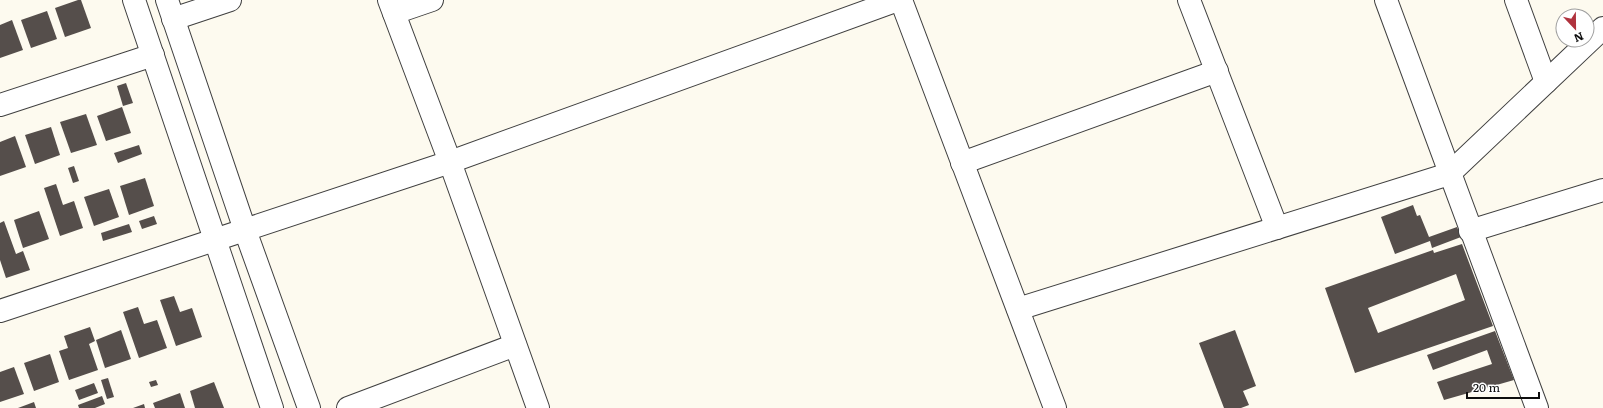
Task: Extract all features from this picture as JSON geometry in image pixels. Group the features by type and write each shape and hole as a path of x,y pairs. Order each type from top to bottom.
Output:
{"street":[{"path":"134,0 272,408"},
{"path":"230,0 170,10 245,230 309,408"},
{"path":"432,0 391,7 450,162 538,408"},
{"path":"0,311 450,162 900,0 1055,408"},
{"path":"1189,0 1277,228"},
{"path":"1386,0 1536,408"},
{"path":"1516,0 1546,82"},
{"path":"1018,309 1449,174 1603,28"},
{"path":"0,105 153,55"},
{"path":"962,162 1216,71"},
{"path":"1470,231 1603,190"},
{"path":"348,408 515,344"}],"building":[{"path":"81,0 91,28 65,37 55,8"},
{"path":"47,11 57,39 31,48 21,20"},
{"path":"12,20 23,50 0,58 0,25"},
{"path":"126,83 133,103 123,106 117,86"},
{"path":"122,107 131,133 106,141 97,116"},
{"path":"86,114 97,145 71,153 60,122"},
{"path":"51,127 60,155 35,164 25,135"},
{"path":"15,136 26,167 0,176 0,142"},
{"path":"139,145 142,154 118,163 114,153"},
{"path":"74,166 79,181 73,183 68,168"},
{"path":"145,178 154,206 129,215 120,186"},
{"path":"56,184 63,205 74,201 83,228 60,236 44,188"},
{"path":"109,189 119,217 94,226 84,197"},
{"path":"1413,205 1417,216 1420,215 1429,237 1457,227 1461,237 1432,248 1430,241 1395,254 1381,217"},
{"path":"39,211 49,239 23,248 14,220"},
{"path":"154,216 157,224 142,229 139,221"},
{"path":"4,221 16,254 23,251 30,270 6,278 0,260 0,223"},
{"path":"129,224 132,232 103,241 101,233"},
{"path":"1462,244 1493,326 1355,373 1325,288 1433,250 1434,253","holes":["1456,274 1465,300 1378,333 1368,308"]},
{"path":"174,296 180,312 192,308 202,337 176,346 160,300"},
{"path":"138,307 144,324 157,320 167,348 139,358 123,312"},
{"path":"90,327 95,341 89,344 98,370 69,380 59,351 68,348 64,336"},
{"path":"121,330 131,359 105,368 96,340"},
{"path":"1235,330 1256,386 1243,391 1249,405 1241,408 1224,408 1199,343"},
{"path":"1495,331 1514,380 1444,400 1437,382 1492,364 1487,350 1433,370 1427,355"},
{"path":"50,354 59,382 34,391 24,363"},
{"path":"14,367 24,394 0,402 0,372"},
{"path":"108,378 114,397 107,399 101,380"},
{"path":"156,380 158,385 151,387 149,382"},
{"path":"214,382 224,408 195,408 190,391"},
{"path":"94,383 98,393 79,400 75,390"},
{"path":"180,393 185,408 155,408 153,403"},
{"path":"102,396 105,404 95,408 79,408 78,405"},
{"path":"34,402 36,408 18,408"},
{"path":"144,404 145,408 133,408"}]}
